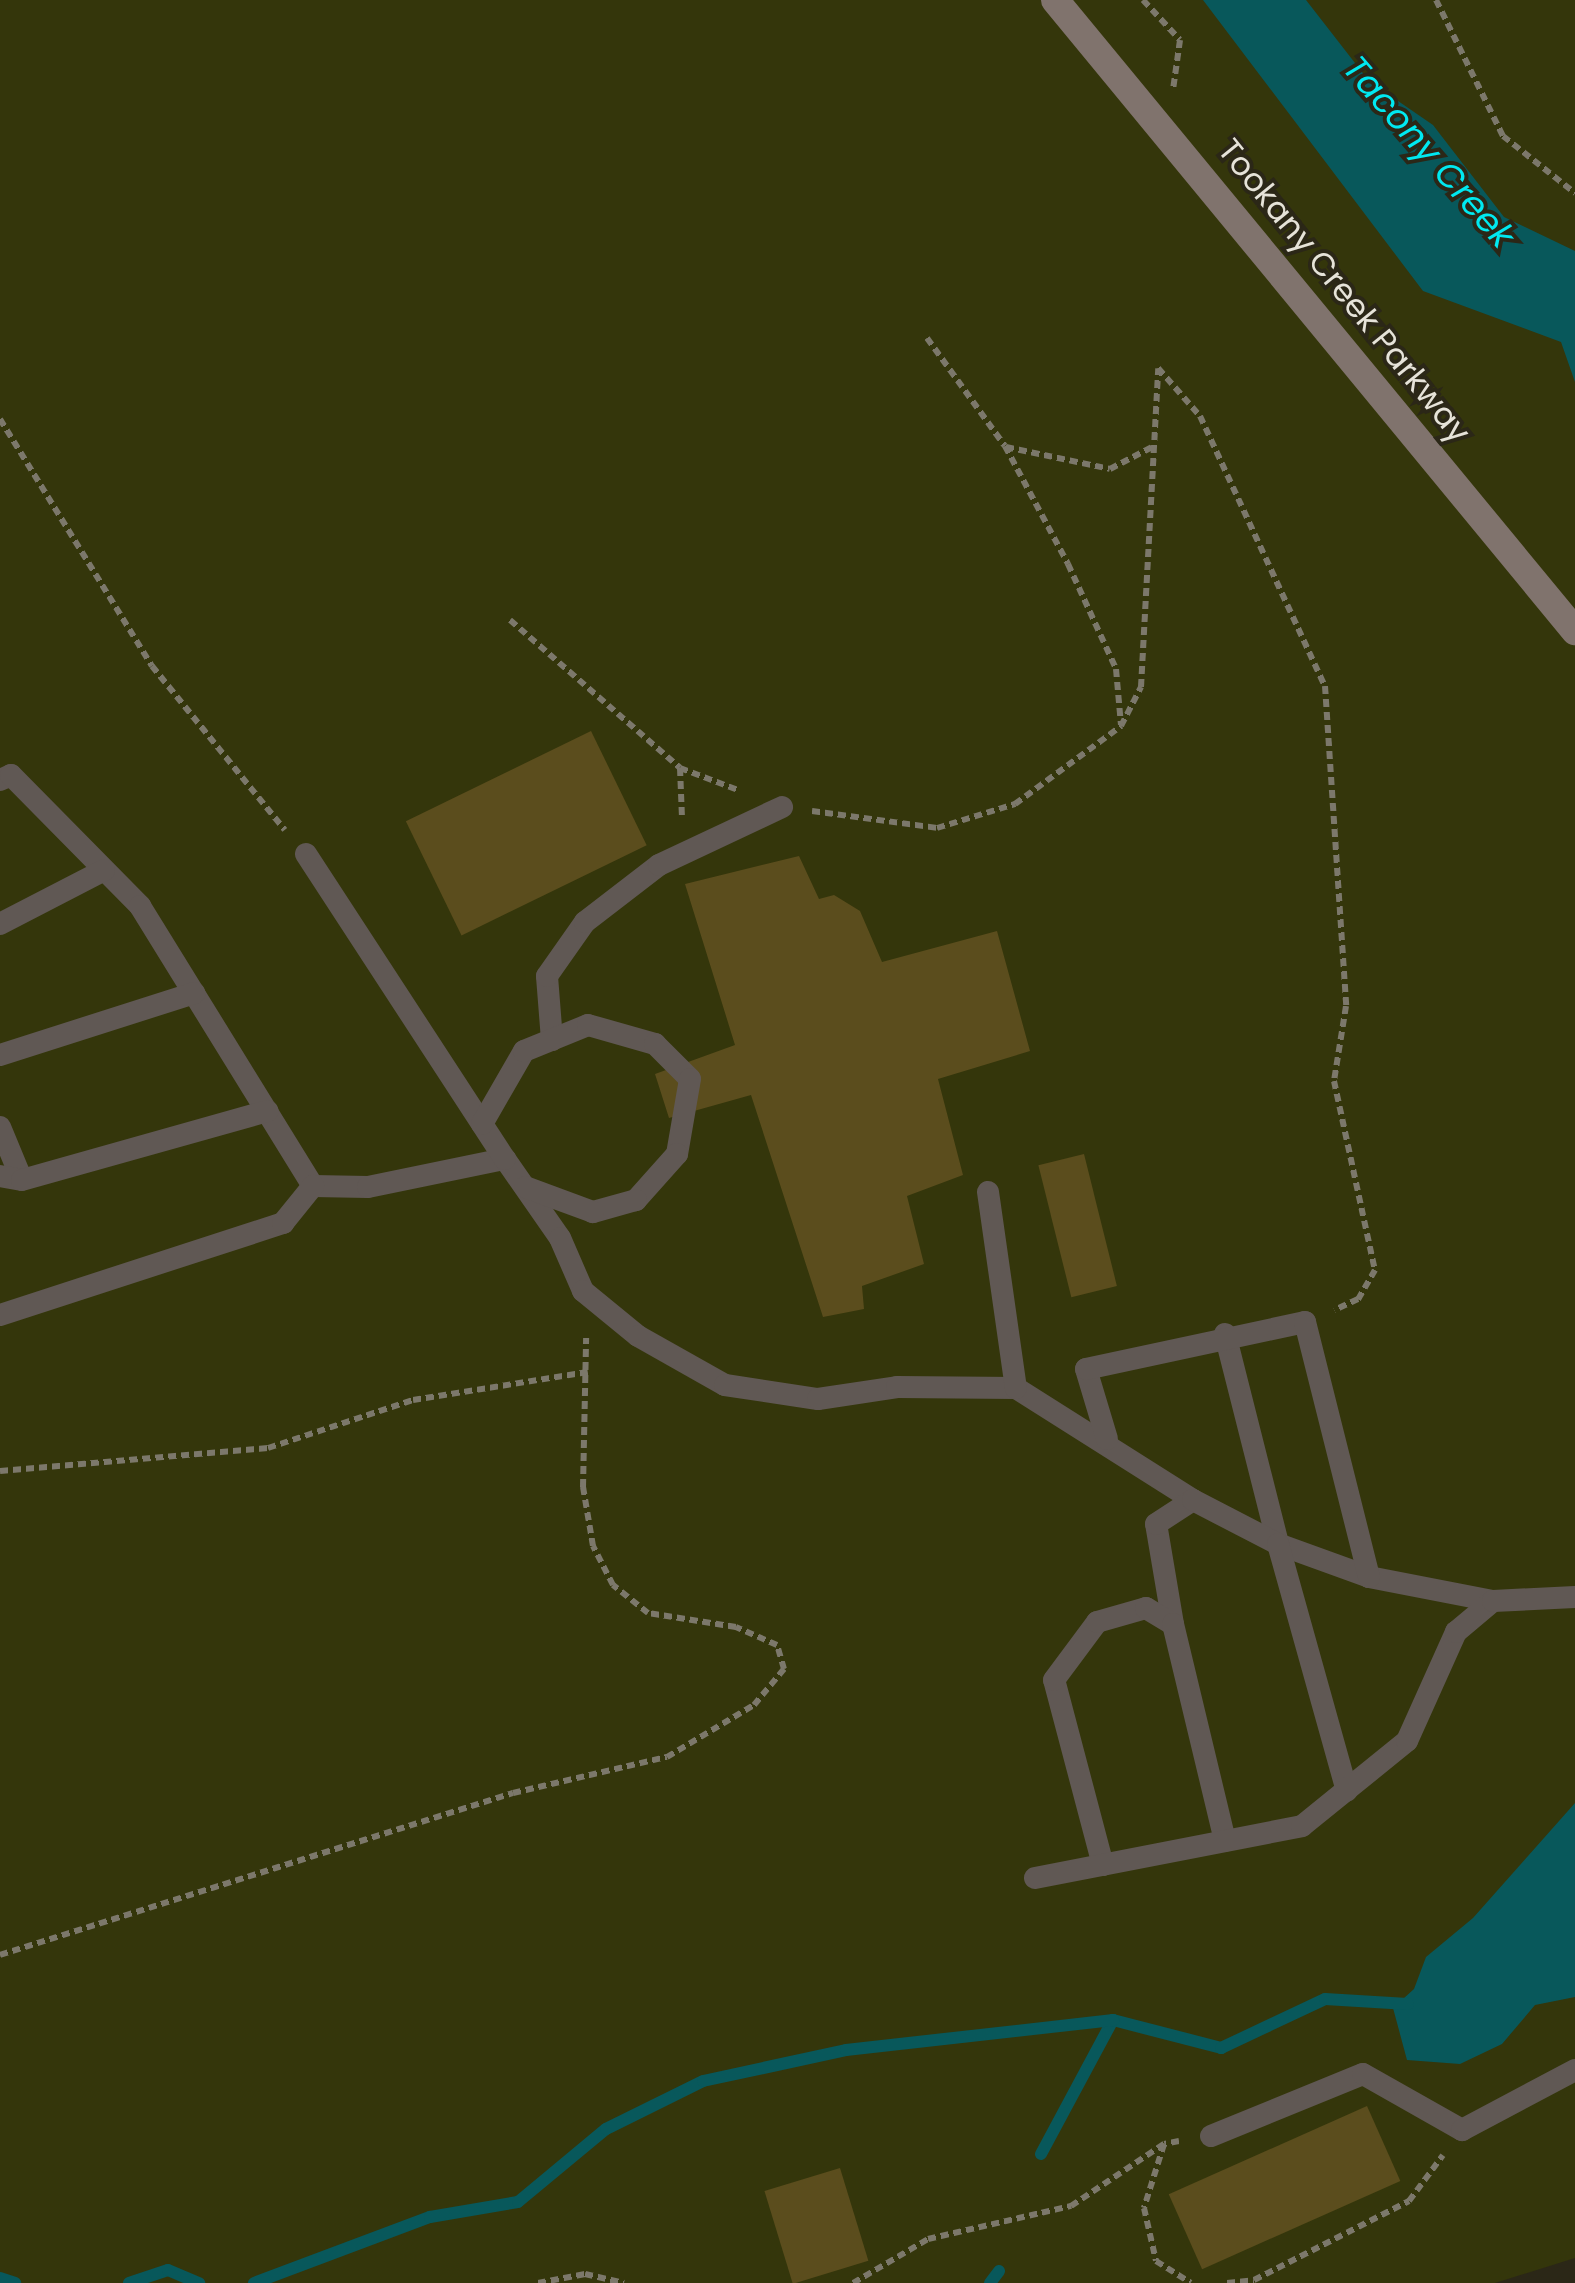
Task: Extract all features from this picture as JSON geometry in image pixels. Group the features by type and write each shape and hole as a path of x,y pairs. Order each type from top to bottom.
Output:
{"main road":[{"name":"Tookany Creek Parkway","path":"1054,0 1156,116 1575,631"}],"lane":[{"path":"0,780 12,775 140,906 313,1186"},
{"path":"552,1040 547,976 584,922 675,858 782,807"},
{"path":"306,854 524,1187 584,1291 638,1336 725,1385 818,1399 897,1387 1016,1388 1106,1439 1193,1500 1278,1544 1369,1577 1493,1601 1575,1597"},
{"path":"0,924 104,870"},
{"path":"0,1056 194,993"},
{"path":"482,1124 524,1051 588,1025 654,1044 690,1079 678,1154 636,1200 593,1212 524,1187"},
{"path":"0,1127 11,1178 268,1112"},
{"path":"313,1186 368,1187 505,1159"},
{"path":"0,1316 283,1223 313,1186"},
{"path":"988,1192 1016,1388"},
{"path":"1106,1439 1086,1369 1225,1334 1305,1322 1369,1577"},
{"path":"1225,1334 1278,1544 1347,1790"},
{"path":"1193,1500 1156,1524 1173,1624 1225,1842"},
{"path":"1035,1878 1302,1826 1407,1742 1456,1632 1493,1601"},
{"path":"1104,1865 1054,1680 1097,1622 1146,1608 1173,1624"},
{"path":"1211,2136 1364,2074 1462,2130 1575,2070"}],"path":[{"path":"1143,0 1180,40 1181,78 1156,116"},
{"path":"1436,0 1503,136 1575,192"},
{"path":"926,338 1005,446 1116,669 1121,726"},
{"path":"510,620 680,768 782,807 937,828 1015,804 1121,726 1141,687 1158,368 1200,416 1326,686 1346,1006 1334,1081 1375,1270 1358,1299 1305,1322"},
{"path":"0,419 152,666 306,854"},
{"path":"1005,446 1110,469 1152,447"},
{"path":"675,858 680,768"},
{"path":"0,1955 513,1794 667,1757 754,1705 784,1669 777,1645 736,1627 648,1613 613,1586 593,1546 583,1487 588,1372 584,1291"},
{"path":"0,1471 268,1448 413,1400 588,1372"},
{"path":"1227,2283 1255,2281 1409,2201 1462,2130"},
{"path":"853,2283 928,2239 1070,2206 1164,2144 1211,2136"},
{"path":"1164,2144 1144,2208 1156,2262 1191,2283"},
{"path":"538,2283 585,2274 624,2283"}],"shaded area":[{"path":"0,0 1575,0 1575,2258 1495,2283 0,2283"}],"water":[{"name":"Tacony Creek","path":"1203,0 1306,0 1369,81 1433,125 1504,217 1575,251 1575,382 1561,342 1423,291"},
{"path":"1575,1803 1575,1997 1535,2005 1502,2044 1460,2064 1407,2060 1393,2008 1414,1989 1426,1957 1473,1918"}],"building":[{"path":"591,731 647,845 462,935 406,821"},
{"path":"799,856 819,899 834,895 860,911 882,962 997,931 1030,1051 938,1079 963,1175 907,1196 924,1264 862,1286 864,1309 823,1317 751,1095 669,1118 655,1074 735,1045 685,884"},
{"path":"1084,1154 1117,1286 1071,1297 1038,1165"},
{"path":"1367,2106 1400,2181 1202,2269 1169,2194"},
{"path":"840,2168 868,2261 793,2283 764,2191"}],"waterway":[{"path":"1041,2154 1113,2020 1221,2048 1325,1999 1408,2004"},
{"path":"254,2283 430,2217 518,2202 606,2129 703,2081 846,2050 1113,2020"},
{"path":"129,2283 168,2270 199,2283"},
{"path":"990,2283 999,2271"},
{"path":"0,2278 15,2283"}]}
